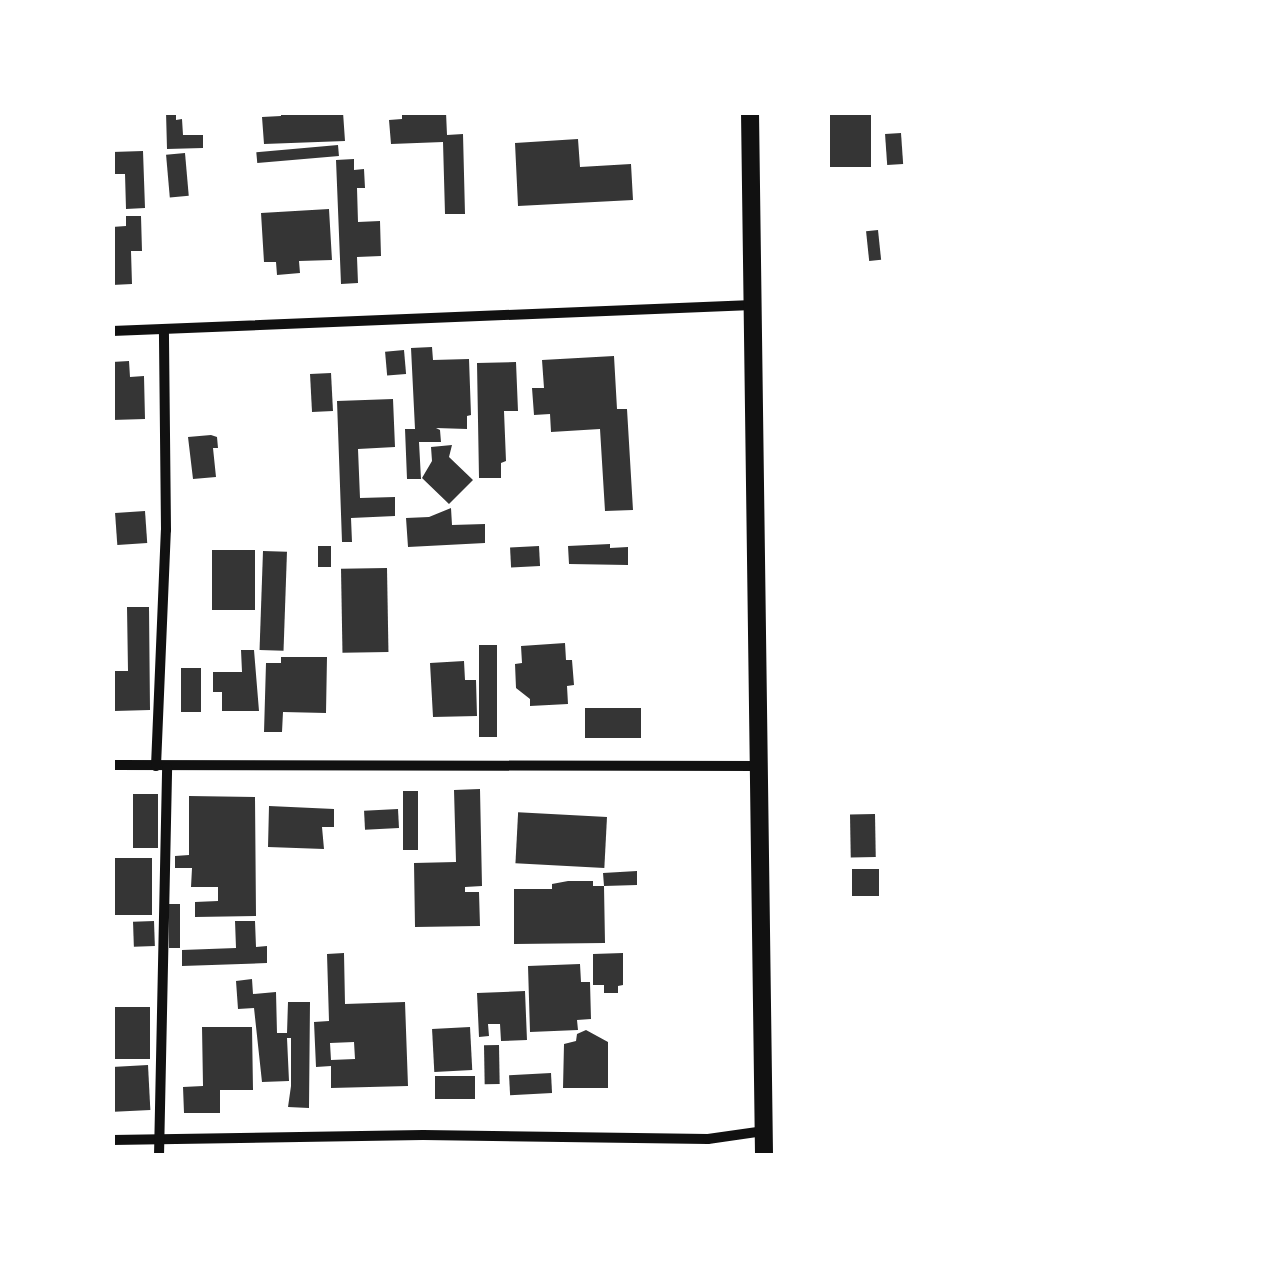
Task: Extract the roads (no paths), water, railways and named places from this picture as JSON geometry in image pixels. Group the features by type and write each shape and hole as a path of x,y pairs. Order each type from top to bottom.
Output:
{"main road":[{"path":"750,112 762,766 764,1156"}],"street":[{"path":"112,331 752,305"},
{"path":"158,1156 166,530 164,329"},
{"path":"112,765 762,766"},
{"path":"112,1140 423,1136 708,1139 764,1131"}]}
